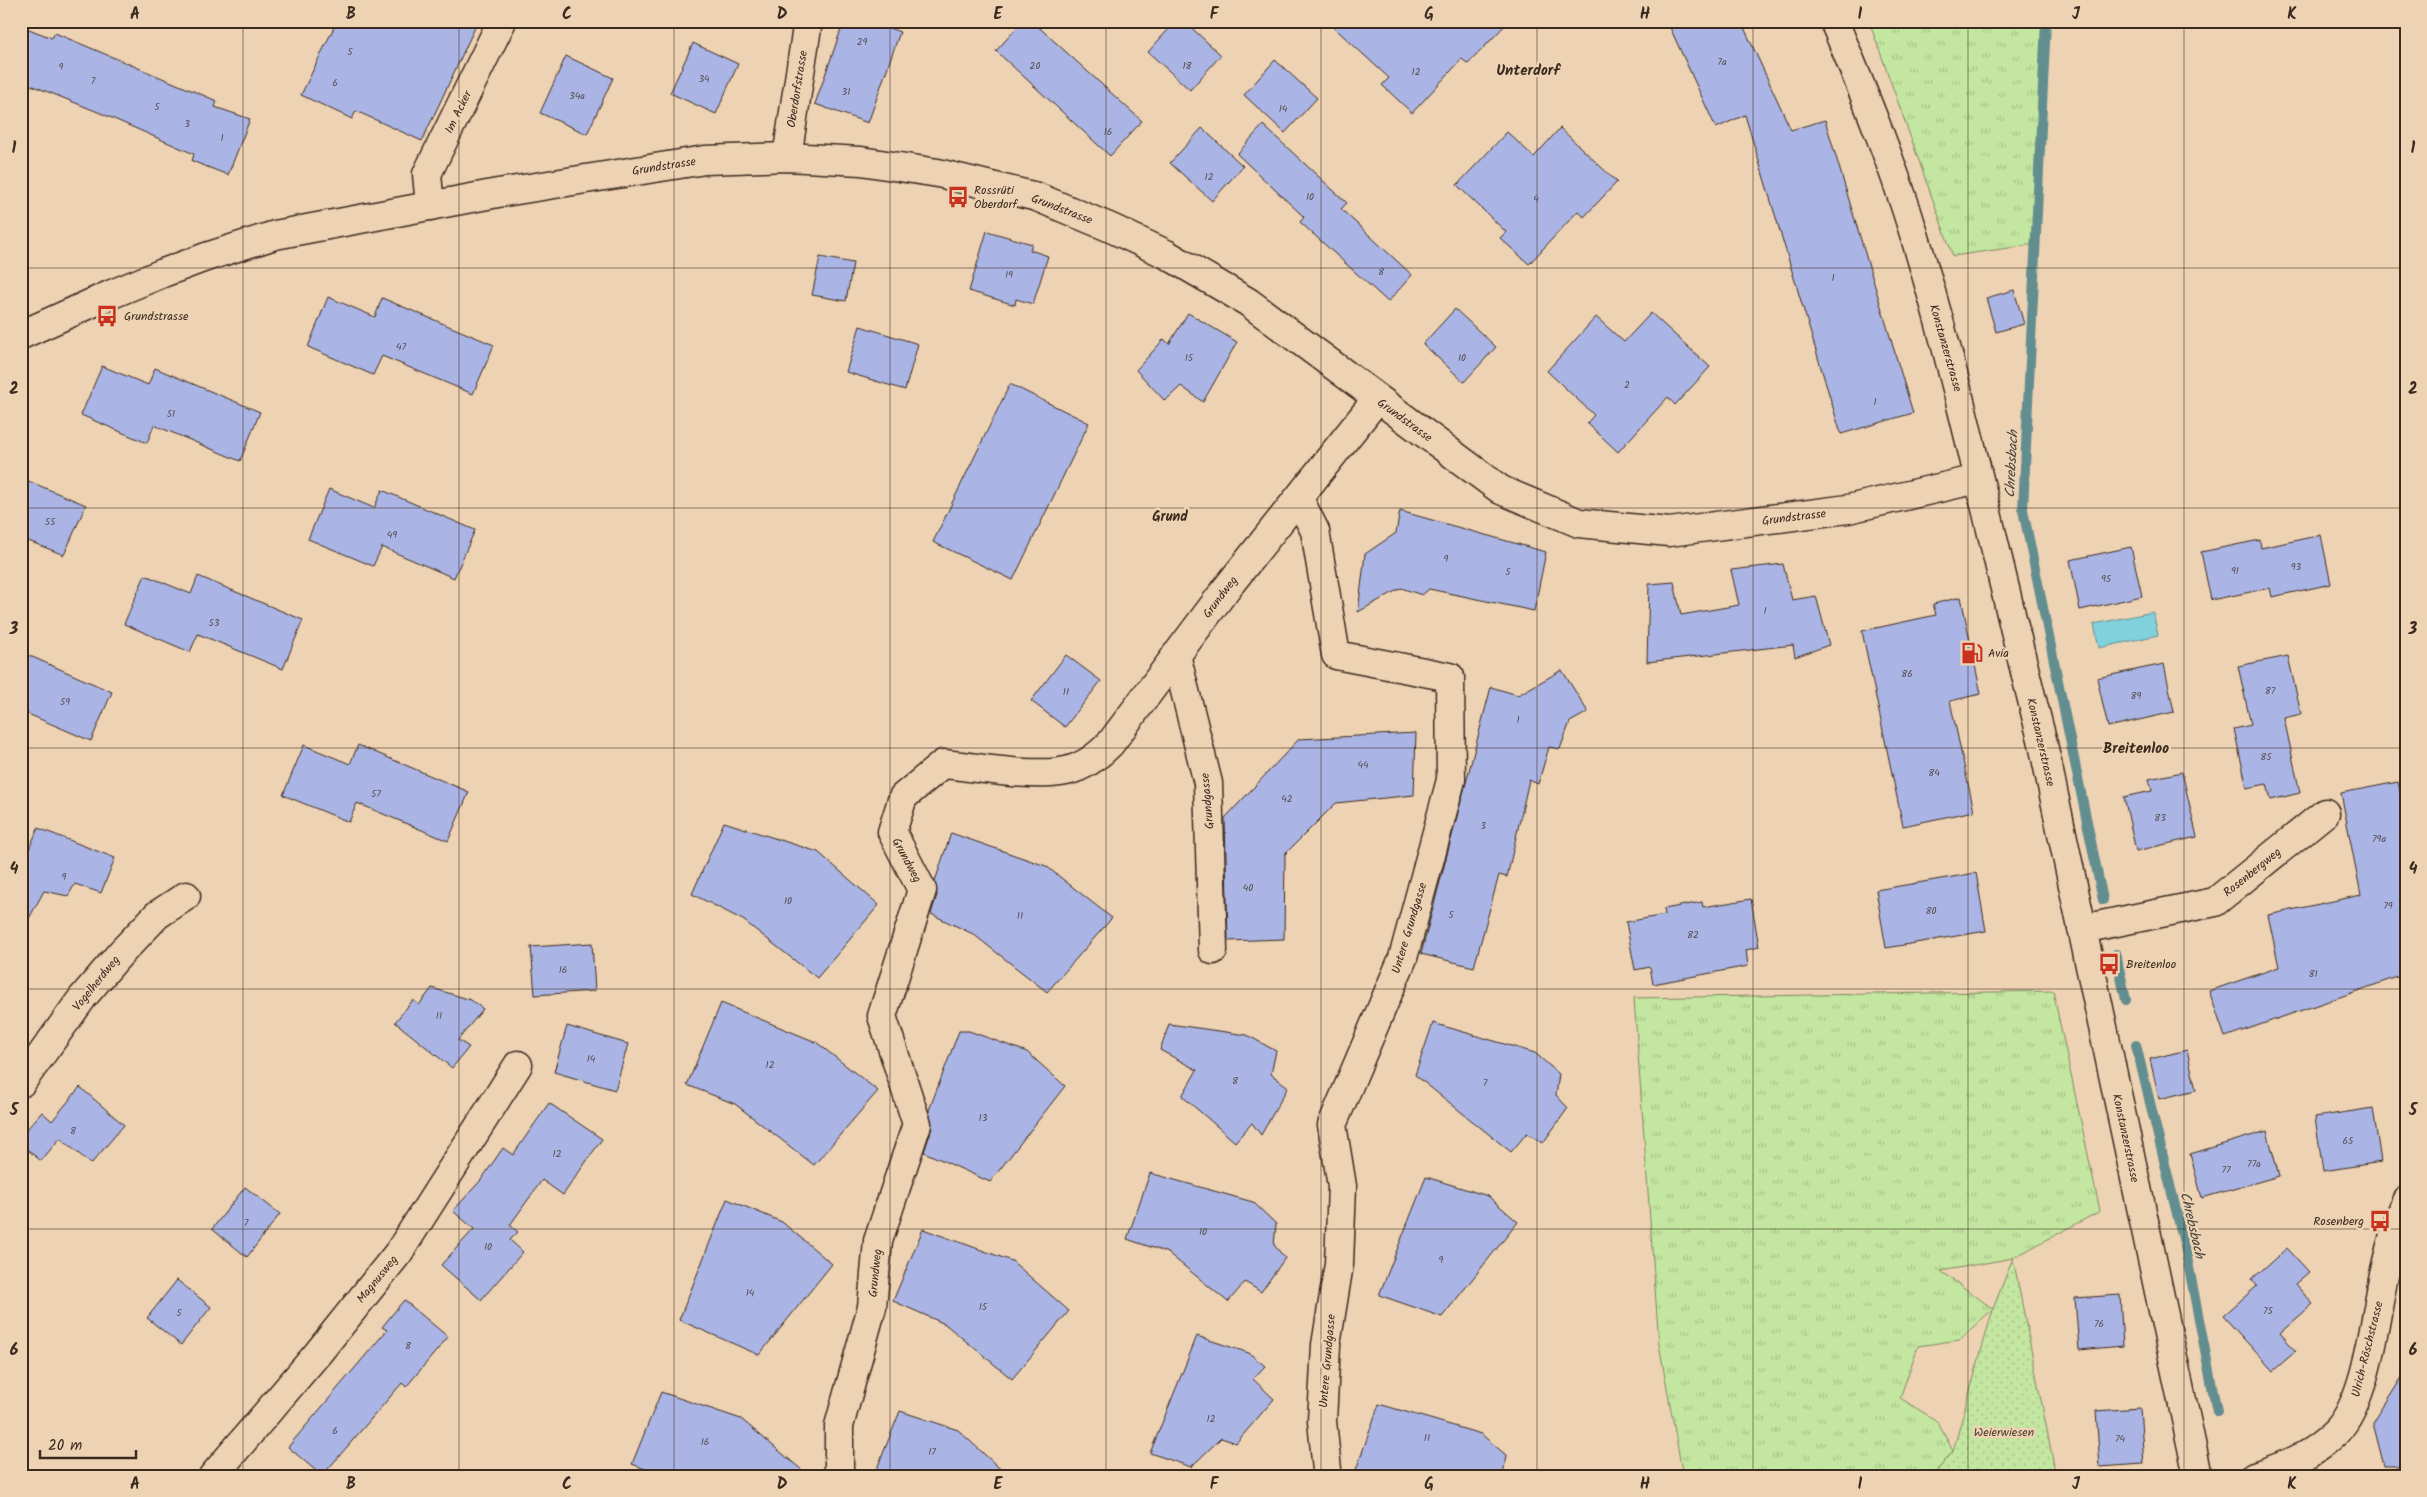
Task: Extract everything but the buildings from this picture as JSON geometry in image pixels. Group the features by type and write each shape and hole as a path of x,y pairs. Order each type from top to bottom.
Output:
{"street":[{"name":"Im Acker","path":"430,206 427,174 502,21"},
{"name":"Oberdorfstrasse","path":"787,157 808,21"},
{"name":"Konstanzerstrasse","path":"1834,21 1887,156 1914,233 1958,390 2011,621 2042,739 2198,1476"},
{"name":"Grundstrasse","path":"21,335 112,294 215,254 275,235 430,206 705,160 787,157 861,161 938,173 1037,197 1166,254 1248,302 1376,399 1501,490 1579,523 1670,532 1848,509 1978,480"},
{"name":"Grundweg","path":"839,1476 839,1426 872,1307 878,1242 918,1124 882,1016 922,890 892,832 904,797 943,764 1059,773 1087,763 1110,744 1176,655 1376,399"},
{"name":"Untere Grundgasse","path":"1299,499 1315,532 1336,655 1450,676 1451,780 1403,958 1332,1125 1342,1186 1339,1264 1326,1345 1322,1421 1326,1476"},
{"name":"Grundgasse","path":"1176,655 1208,783 1213,950"},
{"name":"Rosenbergweg","path":"2082,929 2215,902 2325,813"},
{"name":"Vogelherdweg","path":"21,1083 82,997 119,954 157,915 186,896"},
{"name":"Magnusweg","path":"213,1476 318,1353 399,1252 518,1065"},
{"name":"Ulrich-Röschstrasse","path":"2254,1476 2314,1451 2338,1430 2349,1413 2362,1377 2386,1264 2406,1201"}],"green space":[{"path":"1869,21 2045,21 2036,244 1953,256"},
{"path":"2053,991 2100,1211 2013,1258 1941,1271 1993,1309 1959,1340 1918,1346 1900,1398 1937,1421 1953,1451 1933,1476 1683,1476 1659,1344 1634,998"},
{"name":"Weierwiesen","path":"2013,1258 2056,1476 1933,1476 1953,1451 1993,1309"}],"water":[{"path":"2153,612 2158,635 2099,648 2094,624"}],"waterway":[{"name":"Chrebsbach","path":"2046,21 2023,510 2103,900"},
{"name":"Chrebsbach","path":"2116,954 2126,1000"},
{"name":"Chrebsbach","path":"2136,1045 2185,1247 2217,1412"}],"place":[{"name":"Rossrüti Oberdorf","path":"958,197"},
{"name":"Grundstrasse","path":"107,316"},
{"name":"Avia","path":"1972,653"},
{"name":"Breitenloo","path":"2109,964"},
{"name":"Rosenberg","path":"2380,1221"}],"district":[{"name":"Unterdorf","path":"1528,70"},
{"name":"Grund","path":"1170,516"},
{"name":"Breitenloo","path":"2136,748"}]}
